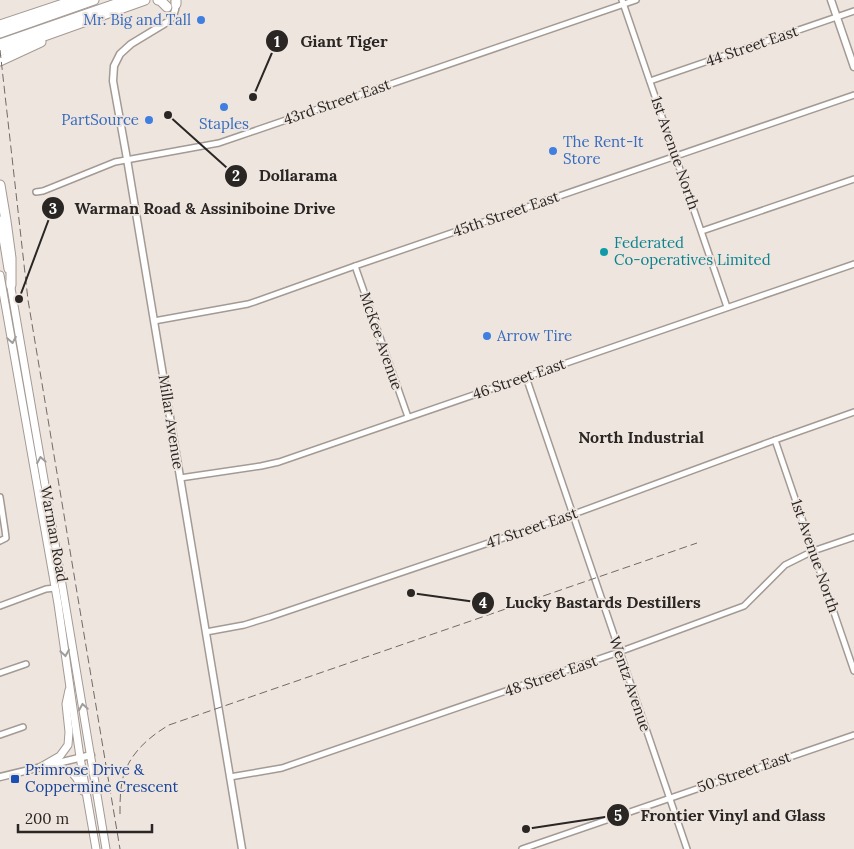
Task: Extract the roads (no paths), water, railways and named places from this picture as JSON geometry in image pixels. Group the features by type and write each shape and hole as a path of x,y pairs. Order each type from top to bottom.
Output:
{"highway":[{"path":"0,24 79,0"},
{"path":"0,33 94,0"},
{"path":"0,44 127,0"},
{"path":"0,52 145,0"},
{"path":"158,0 172,2"},
{"path":"0,61 102,15"},
{"path":"0,185 11,258 4,287"}],"main road":[{"name":"Warman Road","path":"0,220 4,287 55,588 80,757 96,849"},
{"name":"Warman Road","path":"0,275 4,287 72,645 106,849"},
{"path":"55,588 60,596 64,623 72,645"},
{"path":"41,767 60,756 68,745 69,732 66,704 70,685"},
{"path":"41,767 62,768 72,772 79,782 88,806"}],"street":[{"name":"43rd Street East","path":"36,192 43,191 115,162 219,143 623,2 636,0"},
{"path":"831,0 854,67"},
{"name":"Millar Avenue","path":"172,2 174,16 120,54 114,66 113,81 242,849"},
{"name":"1st Avenue North","path":"623,2 727,307"},
{"name":"44 Street East","path":"650,81 854,11"},
{"name":"45th Street East","path":"154,321 248,304 854,95"},
{"path":"702,231 854,179"},
{"name":"46 Street East","path":"180,478 270,464 854,264"},
{"name":"McKee Avenue","path":"355,266 408,417"},
{"name":"Wentz Avenue","path":"526,377 687,849"},
{"name":"47 Street East","path":"206,632 244,625 270,617 574,514 854,412"},
{"name":"1st Avenue North","path":"775,440 854,671"},
{"path":"0,497 6,538 0,541"},
{"name":"48 Street East","path":"230,777 284,767 619,652 744,606 784,565 813,551 854,537"},
{"path":"0,606 46,589 55,588"},
{"path":"0,673 26,664"},
{"path":"0,735 23,727"},
{"name":"50 Street East","path":"522,849 854,735"},
{"path":"1,775 90,755"}],"railway":[{"path":"0,50 28,300 120,849"},
{"path":"120,814 121,786 128,764 146,742 169,725 697,543"}],"place":[{"name":"Mr. Big and Tall","path":"201,20"},
{"name":"Giant Tiger","path":"253,97"},
{"name":"Staples","path":"224,107"},
{"name":"Dollarama","path":"168,115"},
{"name":"PartSource","path":"149,120"},
{"name":"The Rent-It Store","path":"553,151"},
{"name":"Federated Co-operatives Limited","path":"604,252"},
{"name":"Warman Road & Assiniboine Drive","path":"19,299"},
{"name":"Arrow Tire","path":"487,336"},
{"name":"Lucky Bastards Destillers","path":"411,593"},
{"name":"Primrose Drive & Coppermine Crescent","path":"15,779"},
{"name":"Frontier Vinyl and Glass","path":"526,829"}],"district":[{"name":"North Industrial","path":"641,437"}]}
